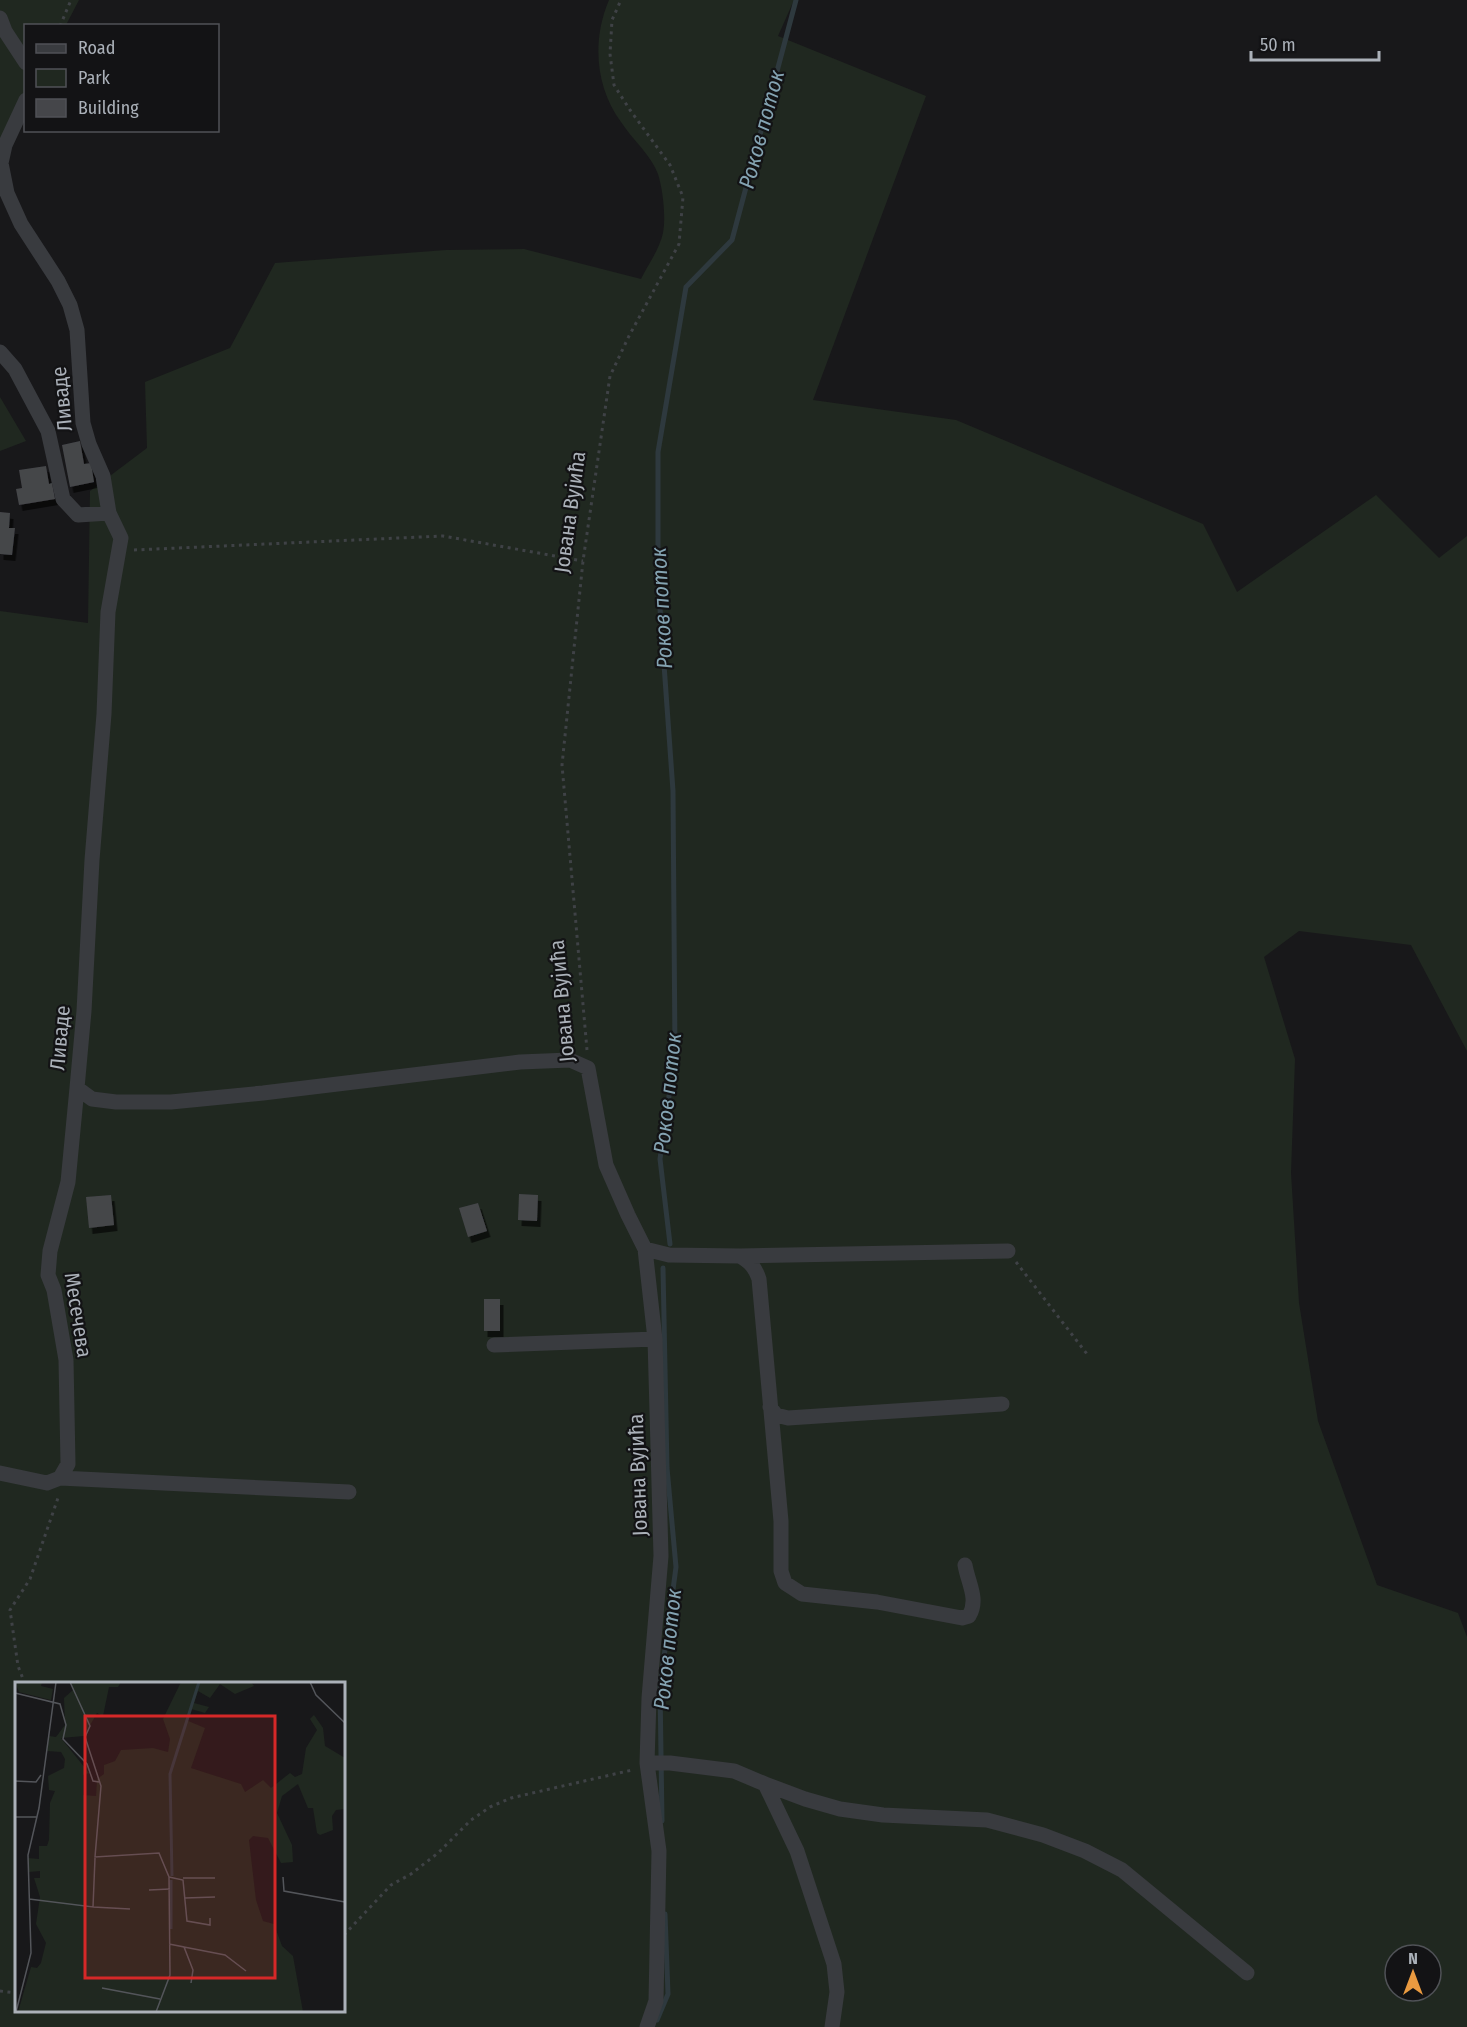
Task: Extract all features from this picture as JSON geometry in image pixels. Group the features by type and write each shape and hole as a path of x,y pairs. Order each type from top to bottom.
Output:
{"street":[{"path":"0,18 5,31 24,60"},
{"name":"Ливаде","path":"24,104 5,145 1,163 7,193 21,224 58,280 70,305 77,330 83,423 89,444 103,476 109,513 121,538 108,612 104,714 77,1088 93,1099 116,1102 171,1102 530,1061 570,1060 588,1068"},
{"name":"Ливаде","path":"0,352 15,369 48,431 63,499 78,515 109,513"},
{"name":"Јована Вујића","path":"588,1068 606,1165 645,1249 654,1339 661,1556 648,1698 659,1851 656,2001 647,2027"},
{"name":"Месечева","path":"60,1478 68,1464 66,1360 54,1290 48,1275 50,1251 68,1182 77,1088"},
{"path":"645,1249 669,1255 740,1256 1008,1251"},
{"path":"740,1256 756,1269 759,1279 781,1521 781,1571 785,1583 792,1590 802,1594 877,1602 962,1618 969,1616 974,1608 974,1597 967,1579 965,1565"},
{"path":"494,1346 654,1339"},
{"path":"770,1407 776,1415 788,1418 1002,1404"},
{"path":"0,1473 47,1483 60,1478 350,1492"},
{"path":"651,1763 670,1763 734,1771 805,1799 840,1809 883,1815 987,1820 1043,1835 1085,1851 1122,1870 1247,1973"},
{"path":"765,1784 797,1851 834,1964 837,1992 832,2027"}],"path":[{"path":"61,24 71,0"},
{"name":"Јована Вујића","path":"588,1068 562,765 583,561 610,376 679,244 683,196 670,165 614,85 610,54 612,20 621,0"},
{"path":"120,551 443,536 583,561"},
{"path":"1008,1251 1087,1354"},
{"path":"25,1682 18,1666 10,1610 30,1579 59,1499 60,1478"},
{"path":"345,1934 391,1886 438,1853 471,1820 490,1807 511,1798 630,1771 651,1763"},
{"path":"0,1990 15,1993"}],"green space":[{"path":"0,0 79,0 67,24 24,24 24,102 0,147"},
{"path":"609,0 794,0 778,36 926,96 813,400 956,420 1203,524 1237,592 1376,495 1439,558 1467,536 1467,1051 1411,945 1299,931 1264,957 1295,1059 1291,1173 1299,1303 1318,1421 1377,1585 1458,1613 1467,1637 1467,2027 0,2027 0,611 88,623 90,491 147,448 145,382 230,348 275,263 446,250 524,249 641,279 657,250 663,233 663,195 655,167 612,108 601,78 598,47"},
{"path":"0,397 26,441 0,451"}],"building":[{"path":"80,441 84,464 91,463 94,482 70,487 62,445"},
{"path":"46,466 49,484 52,483 55,499 19,505 16,489 22,488 19,470"},
{"path":"0,512 10,513 9,528 15,528 12,555 0,554"},
{"path":"519,1194 538,1195 537,1221 518,1220"},
{"path":"111,1195 114,1225 89,1228 86,1197"},
{"path":"478,1203 487,1231 468,1237 459,1208"},
{"path":"484,1299 500,1299 500,1331 484,1331"}],"waterway":[{"name":"Роков поток","path":"670,1244 660,1159 675,1054 673,791 658,580 658,452 686,287 732,240 796,0"},
{"name":"Роков поток","path":"662,1821 660,1687 676,1567 667,1468 663,1268"},
{"name":"Роков поток","path":"657,2020 668,1994 665,1914"}]}
